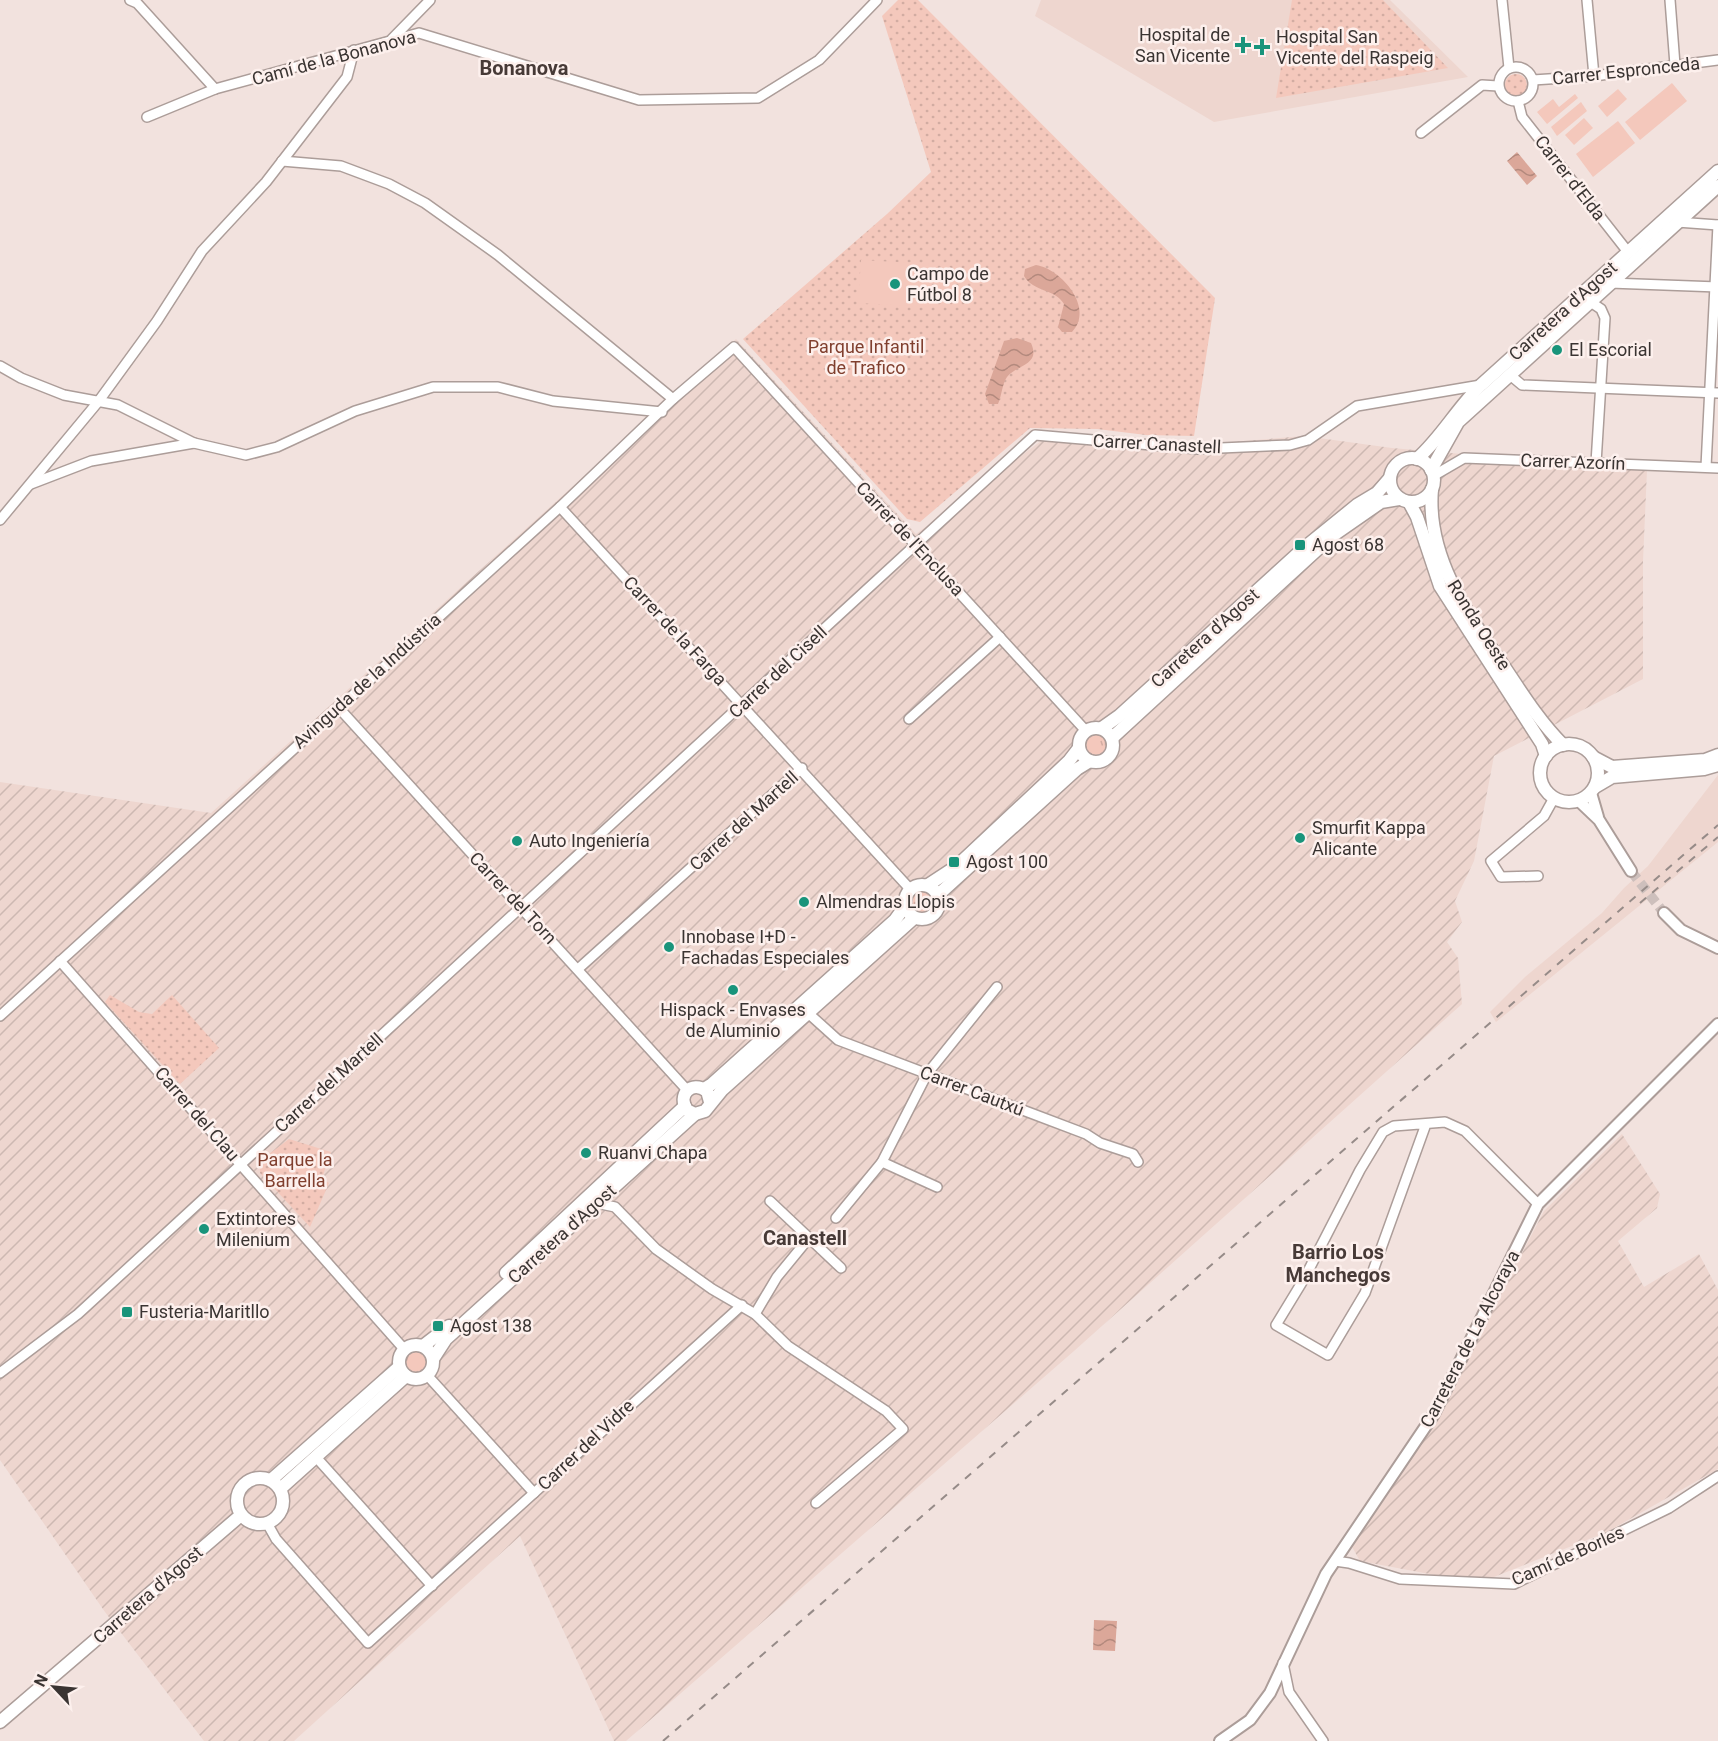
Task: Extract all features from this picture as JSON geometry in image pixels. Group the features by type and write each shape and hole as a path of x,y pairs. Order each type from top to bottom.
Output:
{"main road":[{"name":"Carretera d'Agost","path":"1432,473 1458,422 1610,283 1632,256 1718,171"},
{"name":"Carretera d'Agost","path":"1417,459 1436,441 1467,399 1481,385 1718,186"},
{"path":"1417,459 1432,473 1432,489 1422,500 1404,500 1392,490 1390,478 1399,462 1417,459"},
{"name":"Carretera d'Agost","path":"1102,728 1119,716 1330,525 1377,493 1390,478"},
{"name":"Ronda Oeste","path":"1432,489 1430,514 1436,544 1454,591 1538,716 1563,745"},
{"name":"Carretera d'Agost","path":"1112,738 1332,536 1381,502 1404,500"},
{"name":"Ronda Oeste","path":"1404,500 1417,517 1440,586 1542,744 1546,756"},
{"path":"704,1089 895,920 905,906 910,889 928,885 957,866 1069,761 1079,748 1086,731 1102,728 1112,738 1111,754 1102,761 1090,761 1077,768 938,895"},
{"path":"1718,755 1705,759 1612,767 1593,757 1584,748 1563,745 1546,756 1540,777 1544,787 1554,798 1566,802 1579,801 1612,777 1704,769 1718,765"},
{"path":"1079,748 1090,761"},
{"path":"1593,757 1598,773 1593,790"},
{"path":"905,906 914,918 924,920 934,915 939,906 938,895 928,885"},
{"path":"710,1102 709,1094 704,1089 695,1087 687,1090 684,1095 690,1110 705,1111 710,1102 914,918"},
{"name":"Carretera d'Agost","path":"433,1359 446,1339 596,1203 690,1110"},
{"name":"Carretera d'Agost","path":"423,1346 440,1334 674,1119 690,1110"},
{"path":"411,1345 423,1346 433,1359 432,1368 427,1375 415,1379 403,1372 399,1357 404,1349 411,1345"},
{"path":"276,1485 315,1456 403,1372"},
{"path":"276,1485 403,1372"},
{"path":"257,1477 276,1485 283,1500 280,1512 267,1523 255,1524 241,1515 236,1497 242,1485 257,1477"},
{"name":"Carretera d'Agost","path":"0,1722 241,1515"}],"street":[{"path":"130,0 137,3 215,90"},
{"path":"390,41 430,0"},
{"name":"Camí de la Bonanova","path":"147,117 215,90 419,33 639,100 758,98 819,60 878,0"},
{"path":"1502,0 1509,68"},
{"path":"1587,0 1594,76"},
{"path":"1670,0 1675,65"},
{"path":"0,520 98,402 157,321 202,250 282,161 346,77 354,50"},
{"name":"Carrer Espronceda","path":"1533,81 1594,76 1718,60"},
{"path":"1521,67 1531,75 1533,81 1532,92 1518,101 1505,98 1498,86 1501,75 1509,68 1521,67"},
{"path":"1421,133 1482,85 1498,86"},
{"name":"Carrer d’Elda","path":"1518,101 1522,117 1632,256"},
{"path":"282,161 341,166 389,184 425,203 498,255 673,399"},
{"path":"1677,222 1718,225 1713,393 1706,467"},
{"path":"1610,283 1716,287"},
{"path":"1589,302 1601,309 1605,318 1596,463"},
{"name":"Avinguda de la Indústria","path":"0,1016 560,507 673,399 734,347"},
{"name":"Carrer de l'Enclusa","path":"734,347 1086,731"},
{"path":"0,366 21,378 64,395 118,405 194,443 246,455 277,447 355,411 433,387 498,387 553,401 662,412"},
{"path":"1510,375 1522,385 1713,393"},
{"name":"Carrer Canastell","path":"1035,435 1198,449 1290,446 1308,440 1357,406 1481,385"},
{"name":"Carrer del Cisell","path":"520,907 744,705 826,626 917,546 1035,435"},
{"path":"31,484 91,461 194,443"},
{"name":"Carrer Azorín","path":"1432,473 1464,458 1718,468"},
{"name":"Carrer de la Farga","path":"560,507 802,768 910,889"},
{"path":"909,719 1000,637"},
{"name":"Carrer del Torn","path":"338,707 687,1090"},
{"name":"Carrer del Martell","path":"578,969 802,768"},
{"path":"1593,790 1599,820"},
{"path":"1538,876 1501,877 1491,861 1545,816 1554,798"},
{"path":"1579,801 1599,820 1631,871"},
{"name":"Carrer del Martell","path":"0,1373 78,1314 520,907"},
{"path":"1664,914 1681,930 1718,948"},
{"name":"Carrer del Clau","path":"60,961 404,1349"},
{"path":"836,1218 882,1162 903,1125 927,1074 997,987"},
{"name":"Carrer Cautxú","path":"808,1013 838,1040 1133,1154 1138,1162"},
{"name":"Carretera de La Alcoraya","path":"1220,1741 1255,1714 1270,1693 1335,1561 1434,1414 1538,1204 1718,1024"},
{"path":"1426,1124 1365,1293 1328,1355 1276,1324 1383,1132 1394,1126 1445,1122 1465,1131 1538,1204"},
{"path":"882,1162 937,1187"},
{"path":"614,1186 615,1207"},
{"path":"770,1201 841,1268"},
{"path":"596,1203 615,1207 656,1249 711,1289 755,1314 788,1346 886,1412 903,1429 816,1503"},
{"path":"755,1314 777,1277 809,1238"},
{"name":"Carrer del Vidre","path":"267,1523 276,1539 368,1643 742,1305"},
{"path":"427,1375 534,1493"},
{"path":"315,1456 432,1586"},
{"name":"Camí de Borles","path":"1335,1561 1349,1563 1400,1579 1514,1584 1669,1508 1718,1476"},
{"path":"1284,1663 1289,1692 1323,1741"}],"shaded area":[{"name":"Hospital San Vicente del Raspeig","path":"1041,0 1390,0 1468,77 1214,122 1035,16"},
{"path":"736,339 916,534 1041,441 1219,443 1304,436 1392,448 1647,470 1643,561 1643,679 1494,756 1474,861 1455,901 1462,922 1447,942 1458,958 1462,1004 1074,1351 626,1741 614,1741 520,1536 294,1741 204,1741 105,1612 0,1460 0,782 211,813"},
{"path":"1718,775 1718,842 1496,1022 1490,1012 1525,977 1602,913 1648,866"},
{"path":"1622,1134 1660,1194 1657,1208 1618,1241 1644,1287 1699,1254 1718,1290 1718,1469 1607,1532 1489,1579 1440,1576 1360,1561 1351,1545 1440,1411 1544,1211"}],"green space":[{"name":"Parque Infantil de Trafico","path":"898,0 918,0 1215,298 1194,436 1146,435 1097,429 1030,428 920,522 907,519 743,339 887,214 931,172 882,16"},
{"path":"1292,0 1383,0 1448,68 1276,98"},
{"path":"1516,74 1524,77 1527,85 1524,93 1516,96 1508,93 1505,85 1508,77"},
{"path":"1672,83 1687,101 1640,140 1625,122"},
{"path":"1618,89 1627,99 1607,117 1598,106"},
{"path":"1575,94 1578,98 1547,124 1537,112 1553,99 1559,107"},
{"path":"1581,102 1587,111 1557,136 1551,127"},
{"path":"1584,118 1593,128 1574,145 1565,135"},
{"path":"1618,121 1635,143 1593,177 1576,154"},
{"name":"Campo de Fútbol 8","path":"861,260 931,264 929,307 858,303"},
{"path":"1097,733 1105,736 1108,744 1105,752 1097,755 1089,752 1086,744 1089,736"},
{"path":"922,891 930,894 933,902 930,910 922,913 914,910 911,902 914,894"},
{"path":"110,995 139,1012 152,1014 172,995 219,1048 180,1084 105,1002"},
{"name":"Parque la Barrella","path":"289,1139 331,1152 322,1178 329,1183 310,1227 260,1173 260,1161"},
{"path":"416,1350 425,1353 428,1362 425,1371 416,1374 407,1371 404,1362 407,1353"}],"water":[{"path":"1517,152 1537,176 1527,185 1507,161"},
{"path":"1036,265 1056,274 1065,282 1078,302 1080,312 1078,323 1072,332 1062,332 1058,327 1064,304 1060,299 1033,285 1024,276 1025,269"},
{"path":"1017,338 1031,343 1033,356 1031,360 1007,377 998,404 989,404 985,394 1004,341"},
{"path":"1094,1620 1117,1621 1115,1651 1093,1650"}],"tunnel":[{"path":"1631,871 1664,913"}],"railway":[{"path":"663,1741 1718,825"},
{"path":"1640,903 1718,837"}],"place":[{"name":"Hospital de San Vicente","path":"1243,45"},
{"name":"Hospital San Vicente del Raspeig","path":"1262,47"},
{"name":"Campo de Fútbol 8","path":"895,284"},
{"name":"El Escorial","path":"1557,350"},
{"name":"Agost 68","path":"1300,545"},
{"name":"Smurfit Kappa Alicante","path":"1300,838"},
{"name":"Auto Ingeniería","path":"517,841"},
{"name":"Agost 100","path":"954,862"},
{"name":"Almendras Llopis","path":"804,902"},
{"name":"Innobase I+D - Fachadas Especiales","path":"669,947"},
{"name":"Hispack - Envases de Aluminio","path":"733,990"},
{"name":"Ruanvi Chapa","path":"586,1153"},
{"name":"Extintores Milenium","path":"204,1229"},
{"name":"Fusteria-Maritllo","path":"127,1312"},
{"name":"Agost 138","path":"438,1326"}],"district":[{"name":"Bonanova","path":"524,68"},
{"name":"Canastell","path":"805,1238"},
{"name":"Barrio Los Manchegos","path":"1338,1264"}]}
